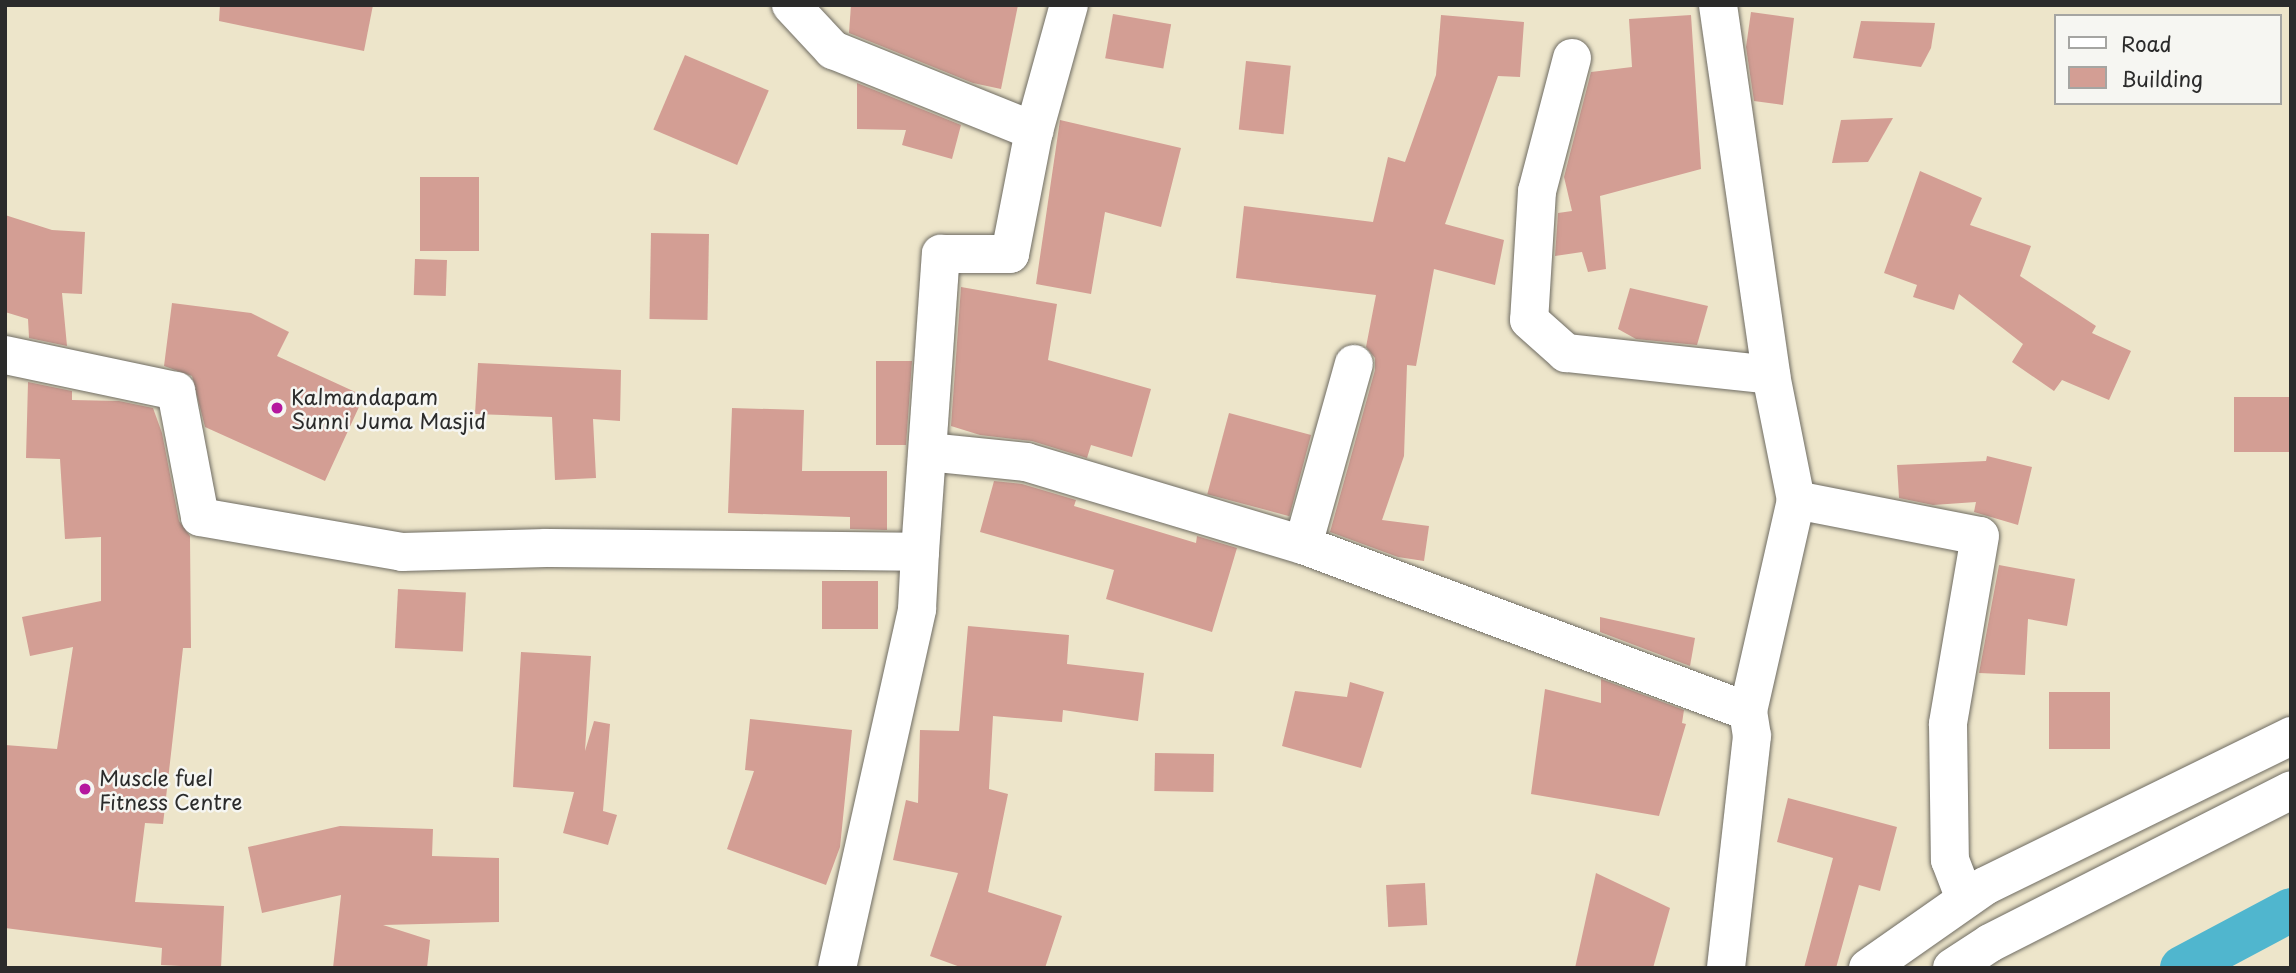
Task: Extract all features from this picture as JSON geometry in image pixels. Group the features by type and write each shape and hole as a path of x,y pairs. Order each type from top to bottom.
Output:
{"main road":[{"path":"790,5 833,50 1034,131"},
{"path":"837,968 918,609 941,254 1010,254 1034,131 1069,5"},
{"path":"1718,5 1771,375 1796,500 1748,711 1752,736 1726,968"},
{"path":"1572,58 1538,191 1529,320 1566,353 1771,375"},
{"path":"5,355 176,391 200,517 402,552 546,548 920,552"},
{"path":"1303,545 1354,364"},
{"path":"928,452 1026,462 1303,545 1748,711"},
{"path":"1796,500 1980,536 1948,724 1950,860 1965,899"},
{"path":"1868,968 1965,899 2146,804 2291,736"},
{"path":"1952,968 1979,949 2291,790"}],"building":[{"path":"220,5 373,5 364,51 219,21"},
{"path":"851,5 1018,5 1001,89 973,83 849,33"},
{"path":"1751,12 1794,18 1783,105 1754,101 1746,47"},
{"path":"1113,14 1171,24 1163,69 1105,58"},
{"path":"1441,15 1524,22 1520,77 1498,76 1445,224 1504,240 1495,285 1434,269 1416,366 1407,365 1404,456 1382,520 1429,526 1424,561 1398,557 1330,532 1375,370 1375,358 1366,347 1376,295 1236,278 1244,206 1373,222 1388,157 1405,162 1436,75"},
{"path":"1691,15 1701,169 1600,196 1606,269 1588,272 1582,252 1555,256 1558,213 1572,211 1564,177 1591,72 1632,67 1629,19"},
{"path":"1861,21 1935,23 1931,48 1921,67 1853,58"},
{"path":"685,55 769,91 737,165 653,130"},
{"path":"1246,61 1291,66 1284,134 1239,130"},
{"path":"857,83 961,125 952,159 902,145 906,130 857,129"},
{"path":"1893,118 1868,162 1832,163 1841,120"},
{"path":"1060,120 1181,148 1161,227 1105,212 1091,294 1036,284"},
{"path":"1920,171 1982,198 1970,225 2031,246 2020,276 2096,326 2092,333 2131,351 2109,400 2062,380 2054,391 2012,362 2023,344 1959,294 1954,310 1913,297 1917,285 1884,273"},
{"path":"420,177 479,177 479,251 420,251"},
{"path":"5,215 52,230 85,232 82,294 62,293 67,346 29,338 28,319 5,312"},
{"path":"651,233 709,234 707,320 649,319"},
{"path":"415,259 447,260 446,296 414,295"},
{"path":"961,287 1057,304 1048,360 1151,389 1132,457 1091,445 1087,458 1032,441 980,435 951,426"},
{"path":"1630,288 1708,306 1697,345 1636,339 1618,329"},
{"name":"Kalmandapam Sunni Juma Masjid","path":"172,303 251,313 289,332 277,356 364,396 325,481 205,427 192,376 164,366"},
{"path":"876,361 912,361 906,445 876,445"},
{"path":"478,363 621,370 620,421 593,419 596,478 555,480 552,417 475,414"},
{"path":"28,382 72,391 72,400 119,401 153,408 162,433 179,521 190,536 191,648 183,648 163,824 145,823 135,902 224,906 221,968 161,965 162,948 5,928 5,745 57,749 73,647 30,656 22,617 101,601 101,537 65,539 60,459 26,458"},
{"path":"2234,397 2291,397 2291,452 2234,452"},
{"path":"732,408 804,410 802,471 887,471 887,530 850,529 850,517 728,513"},
{"path":"1229,413 1311,435 1289,516 1207,494"},
{"path":"1987,456 2032,467 2018,525 1974,512 1976,502 1933,505 1899,498 1897,465 1986,461"},
{"path":"994,481 1022,484 1076,500 1074,506 1196,543 1197,536 1237,548 1212,632 1106,599 1114,570 980,532"},
{"path":"1999,565 2075,579 2067,626 2028,619 2025,675 1979,673"},
{"path":"822,581 878,581 878,629 822,629"},
{"path":"398,589 466,593 463,651 395,648"},
{"path":"1600,617 1695,638 1690,666 1600,632"},
{"path":"968,626 1069,635 1067,664 1144,673 1138,721 1063,710 1062,722 993,716 989,789 1008,794 988,892 1062,916 1045,968 963,968 930,956 958,873 893,860 906,800 918,803 920,730 959,731"},
{"path":"521,652 591,656 585,751 594,721 610,724 603,811 617,815 608,845 563,833 574,792 513,787"},
{"path":"1601,679 1684,710 1682,723 1686,724 1659,816 1531,794 1545,689 1601,703"},
{"path":"1350,682 1384,692 1361,768 1282,746 1295,691 1347,697"},
{"path":"2049,692 2110,692 2110,749 2049,749"},
{"path":"750,719 852,730 840,847 826,885 727,849 754,771 745,770"},
{"path":"1155,753 1214,754 1213,792 1154,791"},
{"path":"1788,798 1897,827 1880,891 1859,885 1836,968 1804,968 1833,858 1777,842"},
{"path":"340,826 433,829 432,856 499,858 499,922 383,925 430,940 427,968 333,968 341,895 262,913 248,847"},
{"path":"1596,873 1670,908 1653,968 1575,968"},
{"path":"1425,883 1427,925 1388,927 1386,885"}],"waterway":[{"path":"2182,968 2291,910"}],"place":[{"name":"Kalmandapam Sunni Juma Masjid","path":"277,408"},
{"name":"Muscle fuel Fitness Centre","path":"85,789"}]}
